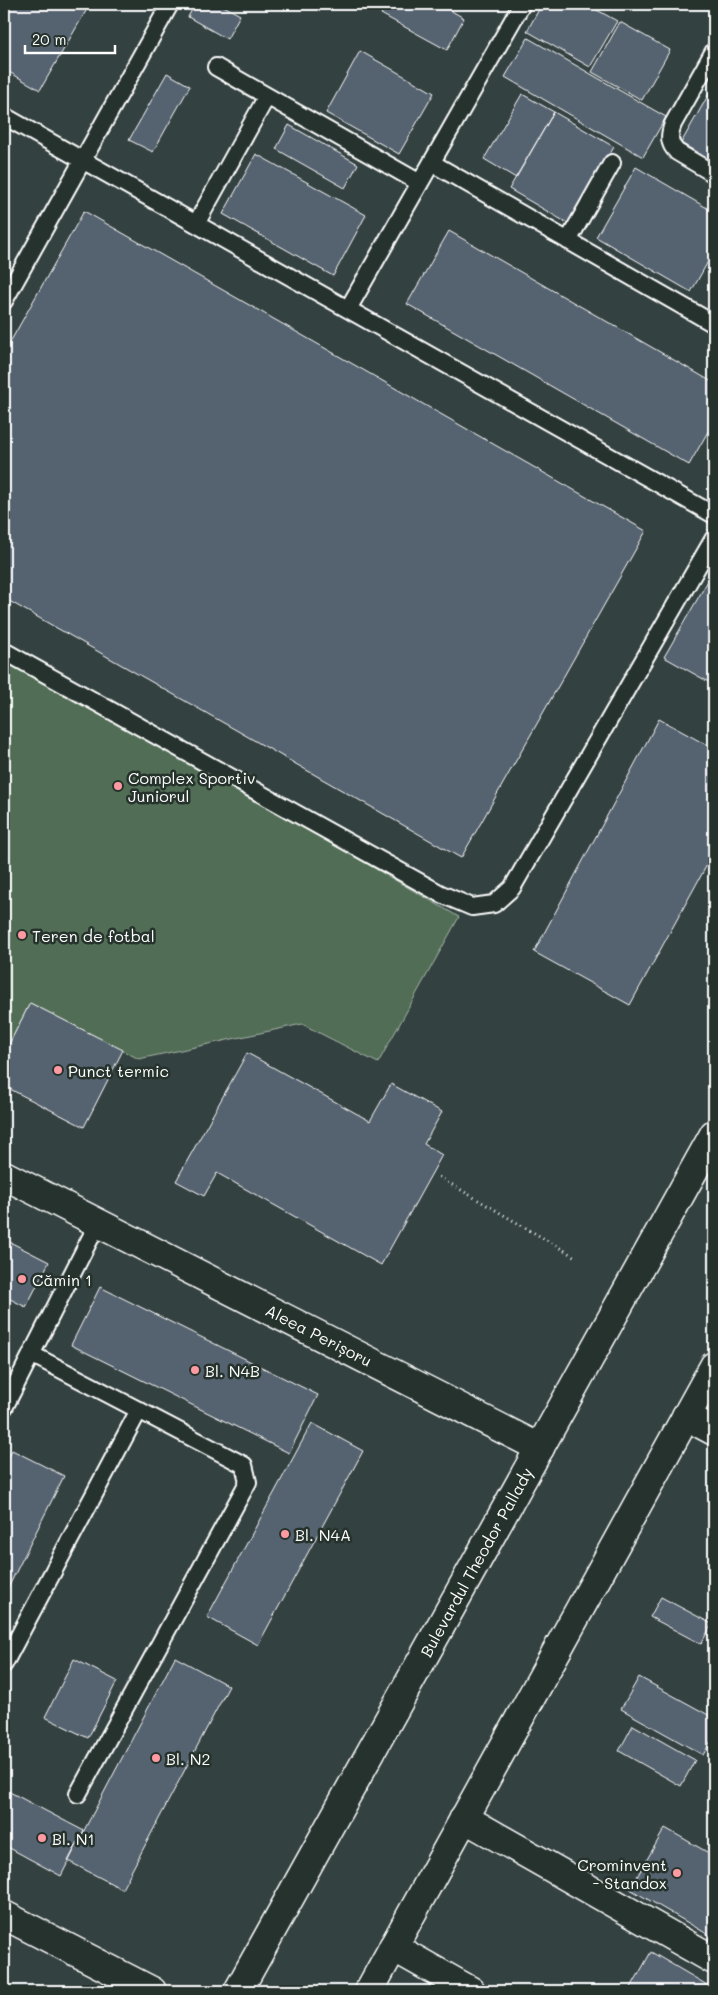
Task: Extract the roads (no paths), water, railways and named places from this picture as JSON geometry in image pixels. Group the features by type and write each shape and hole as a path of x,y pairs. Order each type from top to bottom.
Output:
{"main road":[{"name":"Bulevardul Theodor Pallady","path":"238,1991 714,1134"},
{"name":"Aleea Perișoru","path":"4,1176 540,1448"},
{"path":"369,1991 714,1366"},
{"path":"686,1416 714,1432"},
{"path":"464,1818 714,1960"},
{"path":"4,1915 152,1991"},
{"path":"394,1947 471,1991"}],"lane":[{"path":"4,301 170,4"},
{"path":"348,309 522,4"},
{"path":"714,51 673,124 669,136 672,147 677,152 714,174"},
{"path":"216,67 420,183"},
{"path":"196,224 267,96"},
{"path":"4,116 714,515"},
{"path":"432,162 714,324"},
{"path":"568,241 612,163"},
{"path":"4,651 441,894 472,907 494,904 512,888 714,538"},
{"path":"4,1408 98,1223"},
{"path":"31,1354 244,1464 248,1482 78,1794"},
{"path":"4,1664 139,1410"}],"place":[{"name":"Complex Sportiv Juniorul","path":"118,786"},
{"name":"Teren de fotbal","path":"22,935"},
{"name":"Punct termic","path":"58,1070"},
{"name":"Cămin 1","path":"22,1279"},
{"name":"Bl. N4B","path":"195,1370"},
{"name":"Bl. N4A","path":"285,1534"},
{"name":"Bl. N2","path":"156,1758"},
{"name":"Bl. N1","path":"42,1838"},
{"name":"Crominvent - Standox","path":"677,1873"}]}
